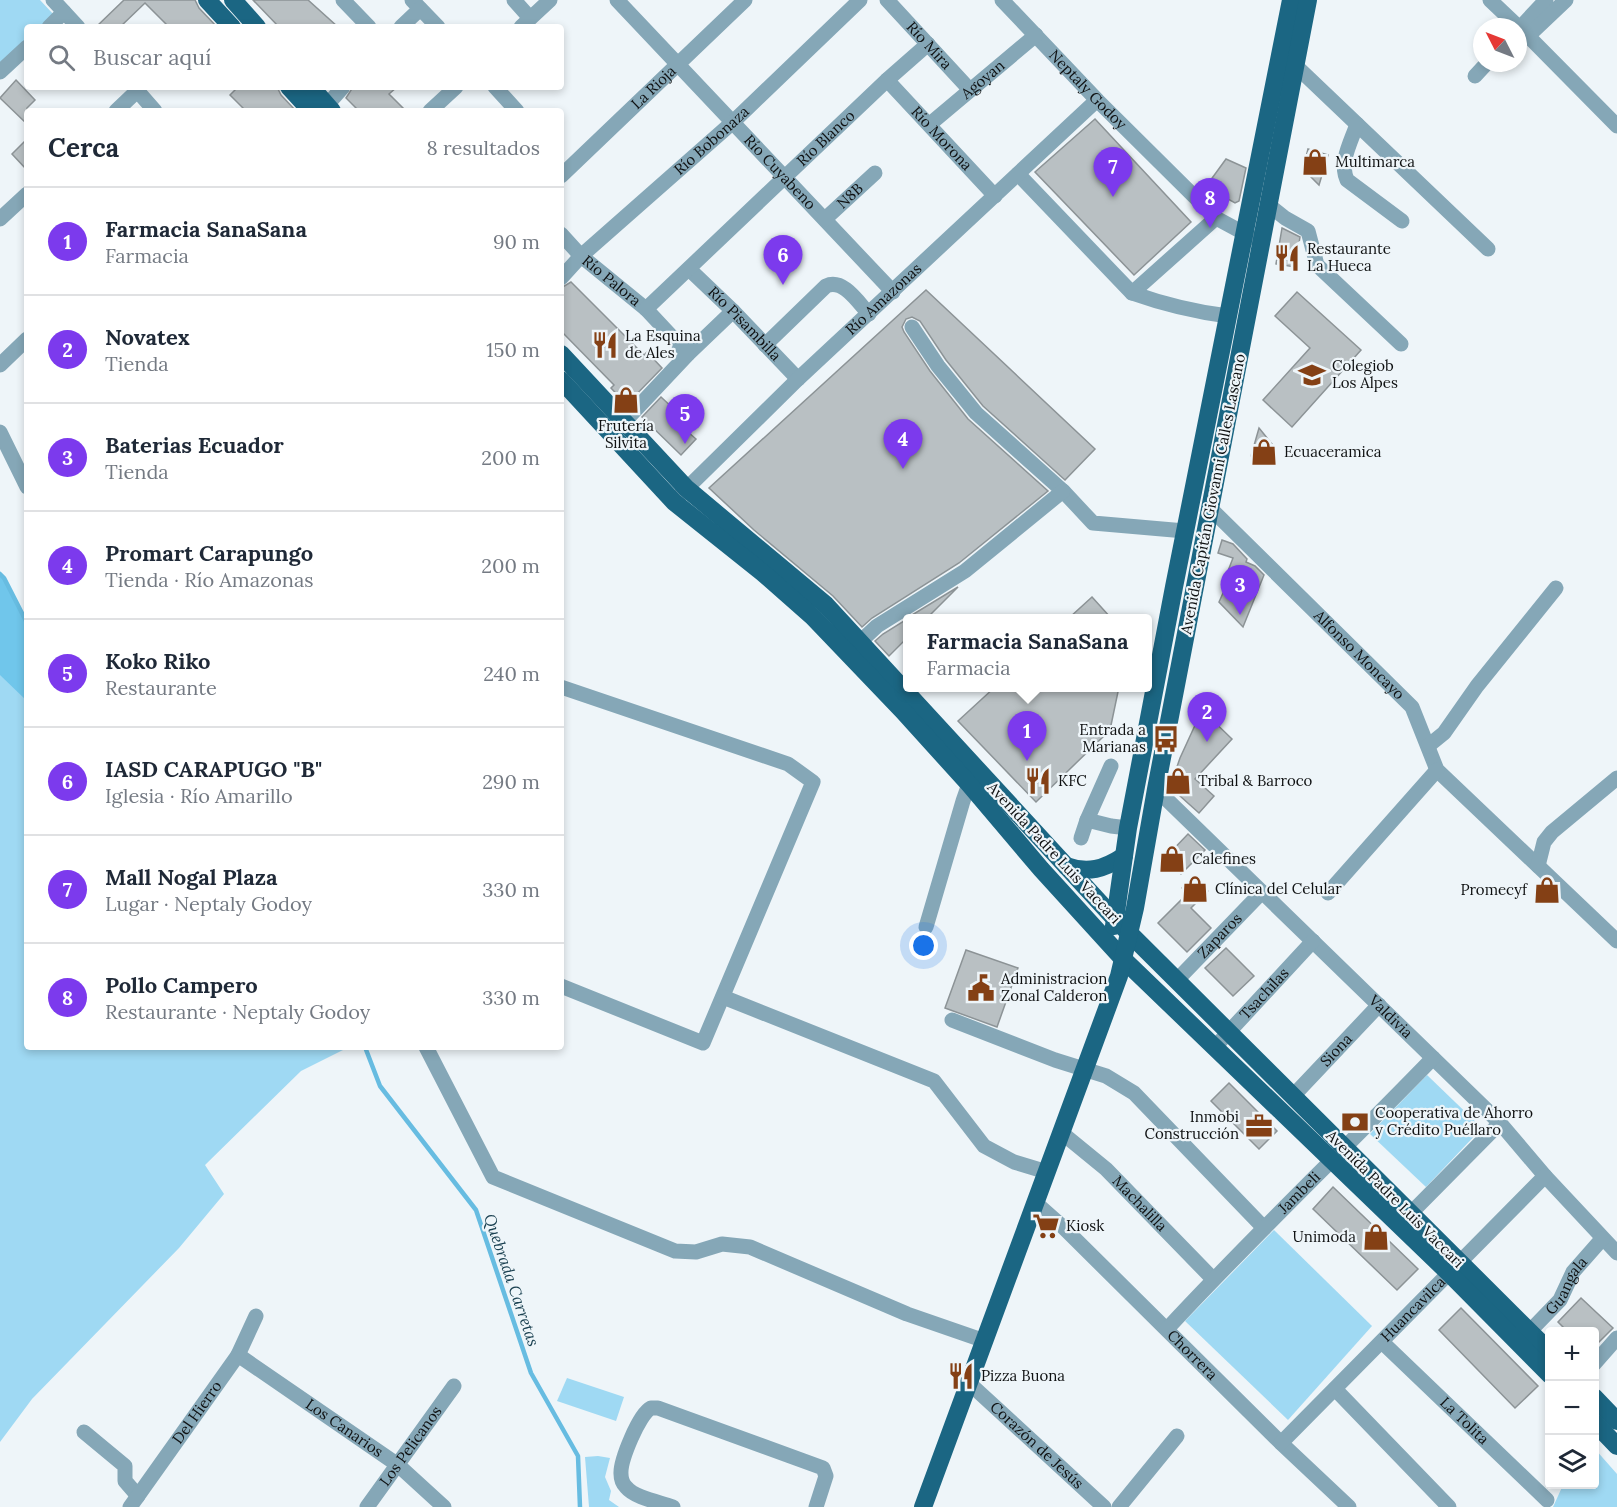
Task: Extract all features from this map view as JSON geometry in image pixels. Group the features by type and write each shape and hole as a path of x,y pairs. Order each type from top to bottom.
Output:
{"main road":[{"path":"207,0 229,24"},
{"path":"232,0 254,24"},
{"name":"Avenida Capitán Giovanni Calles Lascano","path":"923,1507 1114,988 1118,953 1114,918 1128,828 1291,0"},
{"name":"Avenida Capitán Giovanni Calles Lascano","path":"1118,953 1130,933 1308,0"},
{"path":"294,90 321,108"},
{"path":"313,90 322,108"},
{"name":"Avenida Padre Luis Vaccari","path":"564,357 686,488 826,605 903,687"},
{"name":"Avenida Padre Luis Vaccari","path":"564,383 674,502 763,573 813,617 902,710 1118,953 1214,1048 1411,1213 1454,1268 1545,1370"},
{"name":"Avenida Padre Luis Vaccari","path":"907,692 1114,918 1293,1096 1339,1154 1454,1268 1545,1347"},
{"path":"1066,866 1078,870 1099,870 1112,865 1124,856"},
{"path":"1599,1402 1617,1421"},
{"path":"1599,1427 1617,1446"}],"street":[{"path":"52,0 75,24"},
{"path":"343,0 366,24"},
{"path":"514,0 525,23 550,0"},
{"name":"Río Cuyabeno","path":"617,0 893,292"},
{"name":"La Rioja","path":"564,167 745,0"},
{"name":"Río Bobonaza","path":"564,275 581,256 733,122 860,0"},
{"name":"Río Mira","path":"887,0 970,90"},
{"name":"Neptaly Godoy","path":"1002,0 1097,100 1216,218 1262,243"},
{"path":"1490,0 1509,18"},
{"path":"1527,25 1546,0"},
{"path":"1527,27 1566,0"},
{"path":"402,24 416,4 435,24"},
{"path":"52,24 64,12"},
{"name":"Agoyan","path":"930,124 1036,35"},
{"path":"1527,36 1614,115"},
{"name":"Río Blanco","path":"646,309 887,80 928,44"},
{"path":"0,72 24,50"},
{"path":"1297,67 1488,249"},
{"path":"1475,76 1479,72"},
{"name":"Río Morona","path":"887,80 995,196"},
{"path":"119,108 134,90"},
{"path":"136,90 152,108"},
{"path":"324,108 340,90"},
{"path":"433,108 453,90"},
{"path":"498,90 515,108"},
{"name":"Río Amazonas","path":"674,502 798,380 1097,100"},
{"path":"1357,124 1343,164 1347,180 1402,221"},
{"name":"N8B","path":"825,219 875,172"},
{"path":"1018,174 1132,293 1150,300 1228,316"},
{"path":"0,219 24,197"},
{"path":"1270,206 1308,231 1317,265 1401,344"},
{"path":"1132,293 1216,218"},
{"name":"Río Palora","path":"564,237 581,256 646,309 688,354"},
{"name":"Río Pisambilla","path":"689,269 733,311 798,380"},
{"path":"765,345 826,285 833,282 840,284 869,314"},
{"path":"624,422 688,354 733,311"},
{"path":"912,327 938,366 976,413 1093,523 1185,531"},
{"path":"0,365 24,342"},
{"path":"0,432 24,481"},
{"path":"861,641 877,626 965,571 1062,492"},
{"name":"Alfonso Moncayo","path":"1211,509 1412,707 1437,770 1617,941"},
{"path":"1428,746 1444,733 1477,686 1556,588"},
{"path":"564,688 788,764 813,782 703,1043 564,987"},
{"path":"1081,838 1111,766"},
{"path":"1328,892 1437,770"},
{"path":"1538,866 1544,842 1552,832 1617,778"},
{"path":"926,927 969,784"},
{"name":"Valdivia","path":"1156,789 1500,1123 1545,1176 1617,1253"},
{"path":"1087,820 1128,828"},
{"name":"Zaparos","path":"1176,981 1262,892"},
{"name":"Tsachilas","path":"1214,1048 1313,941"},
{"path":"723,998 934,1082 984,1146 1014,1162 1047,1172"},
{"name":"Siona","path":"1293,1096 1379,1005"},
{"path":"952,1020 1106,1076 1134,1093 1264,1228"},
{"path":"428,1050 493,1177 675,1251 696,1252 722,1244 750,1247 907,1314 985,1341"},
{"name":"Jambeli","path":"1167,1329 1213,1279 1433,1058"},
{"path":"1411,1213 1500,1123"},
{"name":"Machalilla","path":"1062,1133 1106,1169 1213,1279"},
{"name":"Huancavilca","path":"1281,1443 1545,1176"},
{"name":"Chorrera","path":"1035,1203 1063,1227 1348,1507"},
{"name":"Guangala","path":"1529,1332 1560,1300 1573,1272 1602,1239"},
{"name":"Del Hierro","path":"134,1501 238,1355 256,1316"},
{"path":"1599,1358 1617,1338"},
{"name":"La Tolita","path":"1382,1342 1546,1503"},
{"name":"Los Canarios","path":"238,1355 398,1466 444,1507"},
{"name":"Corazón de Jesús","path":"969,1383 1104,1507"},
{"name":"Los Pelicanos","path":"367,1507 454,1386"},
{"path":"1335,1389 1449,1507"},
{"path":"673,1507 627,1489 620,1474 622,1463 642,1416 651,1408 658,1408 823,1468 826,1476 816,1507"},
{"path":"84,1432 125,1466 125,1481 134,1501"},
{"path":"1119,1507 1177,1436"},
{"path":"1546,1503 1551,1489"}],"shaded area":[{"path":"0,0 40,0 54,15 44,24 24,24 24,43 0,65"},
{"path":"0,574 24,617 24,1050 343,1050 301,1071 205,1165 224,1194 179,1248 32,1399 0,1442"},
{"path":"0,574 24,617 24,698 0,675"},
{"path":"1427,1075 1482,1128 1426,1187 1370,1134"},
{"path":"1274,1230 1372,1326 1288,1420 1185,1321"},
{"path":"567,1378 624,1397 616,1421 557,1401"},
{"path":"1599,1454 1617,1474 1617,1507 1553,1507 1561,1489 1599,1489"},
{"path":"585,1457 610,1458 605,1477 611,1491 609,1500 619,1507 589,1507"}],"building":[{"path":"124,0 195,0 199,8 214,24 166,24 145,3 123,24 99,24"},
{"path":"253,0 308,0 335,24 276,24"},
{"path":"16,80 35,100 24,108 24,121 0,98"},
{"path":"235,90 278,90 293,108 243,108 230,95"},
{"path":"351,90 394,90 389,94 403,108 356,108 346,98"},
{"path":"1095,119 1191,222 1134,275 1035,172"},
{"path":"24,142 24,167 12,154"},
{"name":"Multimarca","path":"1308,149 1328,155 1319,185 1303,169"},
{"path":"1226,159 1246,168 1239,201 1235,203 1226,198 1210,181"},
{"path":"1282,228 1300,237 1295,267 1276,264"},
{"path":"571,282 644,355 647,352 662,368 628,403 626,404 611,388 614,385 564,334 564,286"},
{"path":"926,290 1095,449 1065,480 983,406 946,360 920,321 912,317 906,319 902,327 904,332 930,371 968,419 1048,491 959,563 872,618 862,627 833,596 754,530 709,488"},
{"name":"Colegiob Los Alpes","path":"1297,292 1361,350 1292,427 1263,400 1310,348 1275,316"},
{"path":"661,397 693,427 688,432 696,439 681,455 642,417"},
{"name":"Ecuaceramica","path":"1259,428 1276,449 1272,462 1251,456"},
{"path":"1222,540 1233,544 1247,559 1246,562 1255,566 1264,575 1243,627 1219,602 1232,573 1228,571 1233,558 1218,553"},
{"path":"958,587 931,614 914,614"},
{"path":"1092,597 1107,614 1073,614"},
{"path":"903,622 903,642 889,656 875,641"},
{"path":"990,692 1118,692 1110,730 1036,802 958,721"},
{"path":"1202,710 1232,739 1195,779 1214,796 1199,813 1170,787 1180,758"},
{"path":"1188,834 1205,850 1181,874 1165,858"},
{"path":"1193,877 1208,891 1191,908 1211,928 1187,952 1158,923 1188,893 1182,888"},
{"path":"1226,948 1254,976 1233,996 1205,968"},
{"name":"Administracion Zonal Calderon","path":"966,950 1018,968 997,1027 945,1008"},
{"path":"1229,1083 1277,1131 1259,1149 1211,1101"},
{"path":"1333,1187 1418,1269 1397,1290 1313,1209"},
{"path":"1581,1298 1613,1328 1599,1342 1599,1327 1563,1327 1558,1322"},
{"path":"1461,1308 1538,1386 1515,1408 1439,1330"}],"waterway":[{"name":"Quebrada Carretas","path":"0,574 24,617"},
{"name":"Quebrada Carretas","path":"366,1050 380,1086 476,1210 531,1373 578,1456 580,1507"}],"place":[{"name":"Multimarca","path":"1315,162"},
{"name":"Mall Nogal Plaza","path":"1113,197"},
{"name":"Pollo Campero","path":"1210,228"},
{"name":"Restaurante La Hueca","path":"1287,258"},
{"name":"IASD CARAPUGO \"B\"","path":"783,285"},
{"name":"La Esquina de Ales","path":"605,345"},
{"name":"Colegiob Los Alpes","path":"1312,375"},
{"name":"Frutería Silvita","path":"626,400"},
{"name":"Koko Riko","path":"685,444"},
{"name":"Ecuaceramica","path":"1264,452"},
{"name":"Promart Carapungo","path":"903,469"},
{"name":"Baterias Ecuador","path":"1240,615"},
{"name":"Entrada a Marianas","path":"1166,739"},
{"name":"Novatex","path":"1207,742"},
{"name":"Farmacia SanaSana","path":"1027,761"},
{"name":"KFC","path":"1038,781"},
{"name":"Tribal & Barroco","path":"1178,781"},
{"name":"Calefines","path":"1172,859"},
{"name":"Clínica del Celular","path":"1195,889"},
{"name":"Promecyf","path":"1547,890"},
{"name":"Administracion Zonal Calderon","path":"981,988"},
{"name":"Cooperativa de Ahorro y Crédito Puéllaro","path":"1355,1122"},
{"name":"Inmobi Construcción","path":"1259,1126"},
{"name":"Kiosk","path":"1046,1226"},
{"name":"Unimoda","path":"1376,1237"},
{"name":"Pizza Buona","path":"961,1376"}]}
